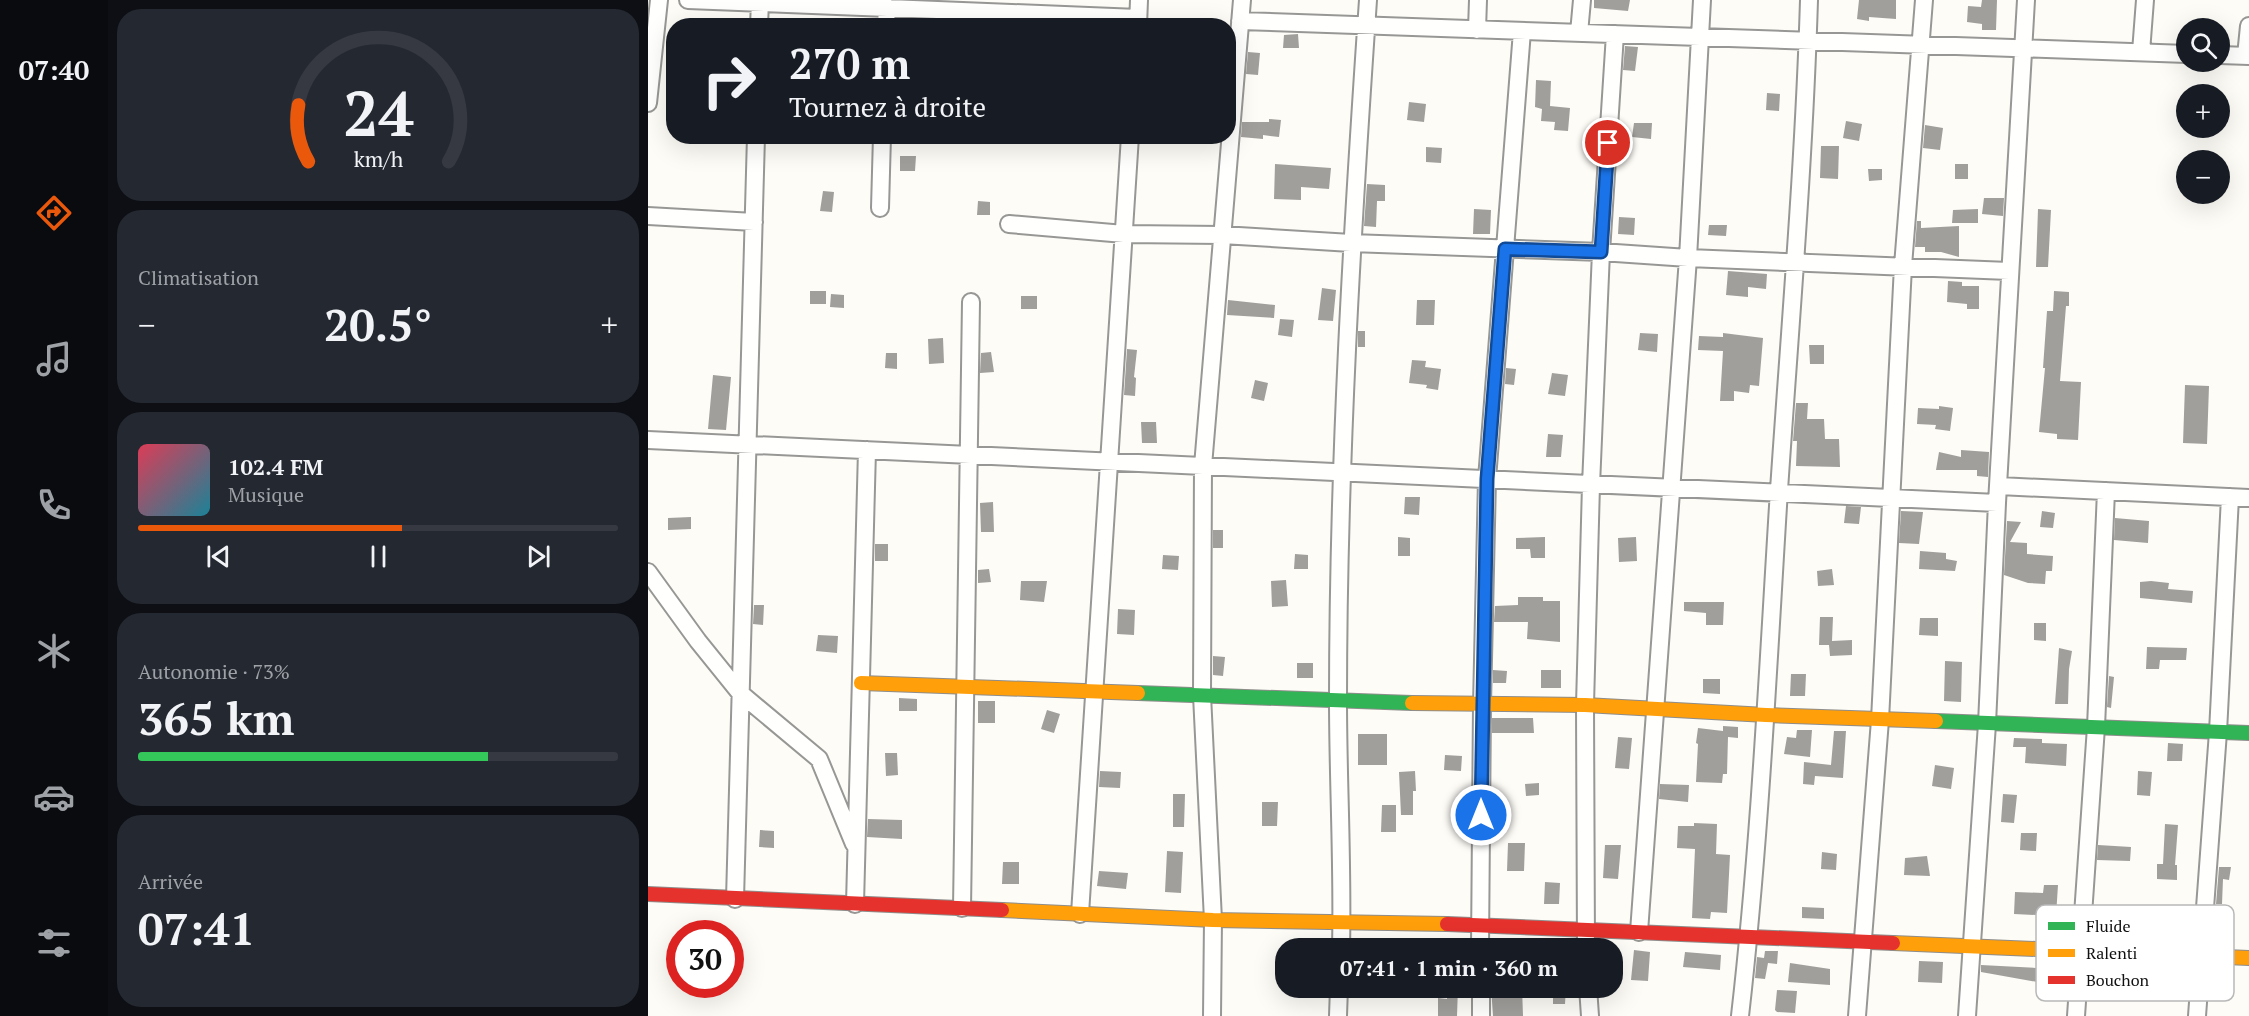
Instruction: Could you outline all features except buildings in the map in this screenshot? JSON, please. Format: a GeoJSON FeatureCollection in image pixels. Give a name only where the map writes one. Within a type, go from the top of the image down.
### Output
{"type":"FeatureCollection","features":[{"type":"Feature","properties":{"kind":"street"},"geometry":{"type":"LineString","coordinates":[[648,103],[659,0]]}},
{"type":"Feature","properties":{"kind":"street"},"geometry":{"type":"LineString","coordinates":[[688,0],[804,2],[887,7],[914,4],[1030,7],[1109,18]]}},
{"type":"Feature","properties":{"kind":"street"},"geometry":{"type":"LineString","coordinates":[[1138,18],[1139,0]]}},
{"type":"Feature","properties":{"kind":"street"},"geometry":{"type":"LineString","coordinates":[[1236,69],[1242,0]]}},
{"type":"Feature","properties":{"kind":"street"},"geometry":{"type":"LineString","coordinates":[[1341,938],[1338,700],[1342,472],[1351,243],[1368,0]]}},
{"type":"Feature","properties":{"kind":"street"},"geometry":{"type":"LineString","coordinates":[[1477,30],[1478,0]]}},
{"type":"Feature","properties":{"kind":"street"},"geometry":{"type":"LineString","coordinates":[[1579,33],[1582,0]]}},
{"type":"Feature","properties":{"kind":"street"},"geometry":{"type":"LineString","coordinates":[[1639,932],[1688,258],[1702,37],[1702,0]]}},
{"type":"Feature","properties":{"kind":"street"},"geometry":{"type":"LineString","coordinates":[[1740,1016],[1749,937],[1766,715],[1809,0]]}},
{"type":"Feature","properties":{"kind":"street"},"geometry":{"type":"LineString","coordinates":[[1857,1016],[1880,720],[1903,266],[1924,0]]}},
{"type":"Feature","properties":{"kind":"street"},"geometry":{"type":"LineString","coordinates":[[1967,1016],[1988,723],[2009,271],[2026,0]]}},
{"type":"Feature","properties":{"kind":"street"},"geometry":{"type":"LineString","coordinates":[[2141,52],[2145,0]]}},
{"type":"Feature","properties":{"kind":"street"},"geometry":{"type":"LineString","coordinates":[[759,18],[760,2]]}},
{"type":"Feature","properties":{"kind":"street"},"geometry":{"type":"LineString","coordinates":[[886,18],[887,7]]}},
{"type":"Feature","properties":{"kind":"street"},"geometry":{"type":"LineString","coordinates":[[1240,21],[2176,54]]}},
{"type":"Feature","properties":{"kind":"street"},"geometry":{"type":"LineString","coordinates":[[2230,55],[2248,56],[2249,26]]}},
{"type":"Feature","properties":{"kind":"street"},"geometry":{"type":"LineString","coordinates":[[1480,938],[1487,479],[1522,31]]}},
{"type":"Feature","properties":{"kind":"street"},"geometry":{"type":"LineString","coordinates":[[1585,938],[1585,705],[1591,485],[1601,252],[1615,34]]}},
{"type":"Feature","properties":{"kind":"street"},"geometry":{"type":"LineString","coordinates":[[735,899],[756,144]]}},
{"type":"Feature","properties":{"kind":"street"},"geometry":{"type":"LineString","coordinates":[[880,208],[882,144]]}},
{"type":"Feature","properties":{"kind":"street"},"geometry":{"type":"LineString","coordinates":[[1080,914],[1130,144]]}},
{"type":"Feature","properties":{"kind":"street"},"geometry":{"type":"LineString","coordinates":[[1212,1016],[1213,920],[1202,696],[1203,466],[1230,144]]}},
{"type":"Feature","properties":{"kind":"street"},"geometry":{"type":"LineString","coordinates":[[648,216],[754,222]]}},
{"type":"Feature","properties":{"kind":"street"},"geometry":{"type":"LineString","coordinates":[[1009,224],[1124,234],[1222,235],[1351,243],[2009,271]]}},
{"type":"Feature","properties":{"kind":"street"},"geometry":{"type":"LineString","coordinates":[[962,908],[971,302]]}},
{"type":"Feature","properties":{"kind":"street"},"geometry":{"type":"LineString","coordinates":[[648,440],[1890,498],[2106,491],[2249,498]]}},
{"type":"Feature","properties":{"kind":"street"},"geometry":{"type":"LineString","coordinates":[[855,904],[867,450]]}},
{"type":"Feature","properties":{"kind":"street"},"geometry":{"type":"LineString","coordinates":[[2083,905],[2096,727],[2106,491]]}},
{"type":"Feature","properties":{"kind":"street"},"geometry":{"type":"LineString","coordinates":[[2205,905],[2218,732],[2230,497]]}},
{"type":"Feature","properties":{"kind":"street"},"geometry":{"type":"LineString","coordinates":[[648,572],[698,641],[740,693],[819,759],[857,851]]}},
{"type":"Feature","properties":{"kind":"street"},"geometry":{"type":"LineString","coordinates":[[861,683],[1482,705],[1585,705],[1880,720],[2249,733]]}},
{"type":"Feature","properties":{"kind":"street"},"geometry":{"type":"LineString","coordinates":[[648,894],[1213,920],[1480,925],[2036,948]]}},
{"type":"Feature","properties":{"kind":"street"},"geometry":{"type":"LineString","coordinates":[[2234,957],[2249,958]]}},
{"type":"Feature","properties":{"kind":"street"},"geometry":{"type":"LineString","coordinates":[[1338,1016],[1339,998]]}},
{"type":"Feature","properties":{"kind":"street"},"geometry":{"type":"LineString","coordinates":[[1481,998],[1481,1016]]}},
{"type":"Feature","properties":{"kind":"street"},"geometry":{"type":"LineString","coordinates":[[1589,998],[1590,1016]]}},
{"type":"Feature","properties":{"kind":"street"},"geometry":{"type":"LineString","coordinates":[[2076,1016],[2077,1001]]}},
{"type":"Feature","properties":{"kind":"street"},"geometry":{"type":"LineString","coordinates":[[2197,1016],[2198,1001]]}},
{"type":"Feature","properties":{"kind":"traffic: fast"},"geometry":{"type":"LineString","coordinates":[[1138,693],[1412,703]]}},
{"type":"Feature","properties":{"kind":"traffic: fast"},"geometry":{"type":"LineString","coordinates":[[1936,721],[2249,733]]}},
{"type":"Feature","properties":{"kind":"traffic: slow"},"geometry":{"type":"LineString","coordinates":[[861,683],[1138,693]]}},
{"type":"Feature","properties":{"kind":"traffic: slow"},"geometry":{"type":"LineString","coordinates":[[1412,703],[1585,705],[1936,721]]}},
{"type":"Feature","properties":{"kind":"traffic: slow"},"geometry":{"type":"LineString","coordinates":[[1002,910],[1213,920],[1447,924]]}},
{"type":"Feature","properties":{"kind":"traffic: slow"},"geometry":{"type":"LineString","coordinates":[[1893,943],[2036,949]]}},
{"type":"Feature","properties":{"kind":"traffic: slow"},"geometry":{"type":"LineString","coordinates":[[2234,957],[2249,958]]}},
{"type":"Feature","properties":{"kind":"traffic: jam"},"geometry":{"type":"LineString","coordinates":[[648,894],[1002,910]]}},
{"type":"Feature","properties":{"kind":"traffic: jam"},"geometry":{"type":"LineString","coordinates":[[1447,924],[1893,943]]}},
{"type":"Feature","properties":{"kind":"route"},"geometry":{"type":"LineString","coordinates":[[1481,815],[1487,479],[1505,249],[1601,252],[1608,143]]}}]}
